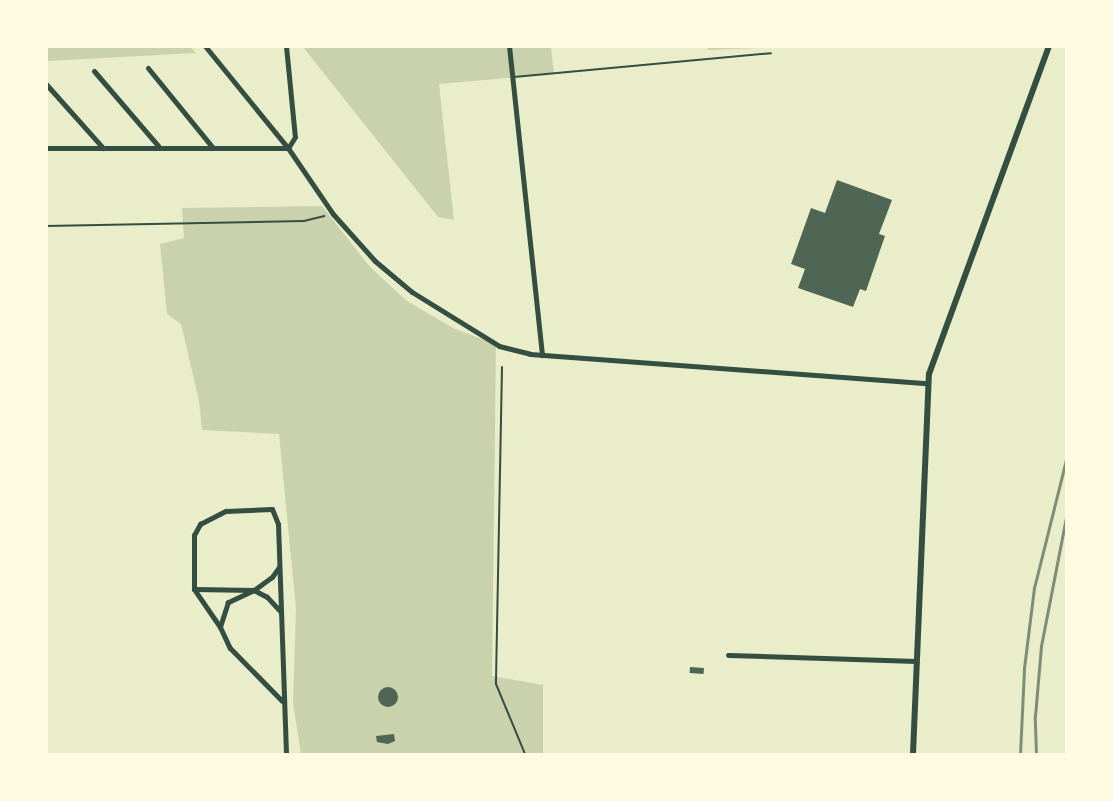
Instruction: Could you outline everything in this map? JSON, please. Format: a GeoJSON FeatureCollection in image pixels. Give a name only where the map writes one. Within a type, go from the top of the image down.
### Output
{"type":"FeatureCollection","features":[{"type":"Feature","properties":{"kind":"street"},"geometry":{"type":"LineString","coordinates":[[205,46],[288,148],[333,214],[375,261],[412,292],[499,346],[542,355],[927,383]]}},
{"type":"Feature","properties":{"kind":"street"},"geometry":{"type":"LineString","coordinates":[[286,46],[295,137],[288,148]]}},
{"type":"Feature","properties":{"kind":"street"},"geometry":{"type":"LineString","coordinates":[[509,46],[542,355]]}},
{"type":"Feature","properties":{"kind":"street"},"geometry":{"type":"LineString","coordinates":[[913,754],[927,383],[949,311],[1049,46]]}},
{"type":"Feature","properties":{"kind":"street"},"geometry":{"type":"LineString","coordinates":[[148,68],[213,148]]}},
{"type":"Feature","properties":{"kind":"street"},"geometry":{"type":"LineString","coordinates":[[94,71],[160,148]]}},
{"type":"Feature","properties":{"kind":"street"},"geometry":{"type":"LineString","coordinates":[[46,84],[103,148]]}},
{"type":"Feature","properties":{"kind":"street"},"geometry":{"type":"LineString","coordinates":[[46,148],[288,148]]}},
{"type":"Feature","properties":{"kind":"street"},"geometry":{"type":"LineString","coordinates":[[282,701],[230,648],[220,627],[194,589],[194,535],[200,524],[226,511],[272,509],[278,524],[282,701],[286,754]]}},
{"type":"Feature","properties":{"kind":"street"},"geometry":{"type":"LineString","coordinates":[[220,627],[228,602],[254,590],[272,577],[279,565]]}},
{"type":"Feature","properties":{"kind":"street"},"geometry":{"type":"LineString","coordinates":[[194,589],[254,590],[267,597],[281,612]]}},
{"type":"Feature","properties":{"kind":"street"},"geometry":{"type":"LineString","coordinates":[[729,655],[916,660]]}},
{"type":"Feature","properties":{"kind":"lane"},"geometry":{"type":"LineString","coordinates":[[511,77],[771,53]]}},
{"type":"Feature","properties":{"kind":"path"},"geometry":{"type":"LineString","coordinates":[[46,226],[304,221],[333,214]]}},
{"type":"Feature","properties":{"kind":"path"},"geometry":{"type":"LineString","coordinates":[[502,367],[496,684],[525,754]]}},
{"type":"Feature","properties":{"kind":"green space"},"geometry":{"type":"Polygon","coordinates":[[[190,46],[196,53],[47,61],[47,47],[190,46]]]}},
{"type":"Feature","properties":{"kind":"green space"},"geometry":{"type":"Polygon","coordinates":[[[707,46],[780,47],[708,50],[707,46]]]}},
{"type":"Feature","properties":{"kind":"green space"},"geometry":{"type":"Polygon","coordinates":[[[303,47],[551,47],[554,74],[439,84],[454,220],[438,217],[303,47]]]}},
{"type":"Feature","properties":{"kind":"green space"},"geometry":{"type":"Polygon","coordinates":[[[322,206],[370,267],[407,301],[455,329],[496,344],[492,676],[543,685],[543,754],[301,754],[293,703],[296,609],[279,434],[202,430],[199,401],[181,324],[167,314],[160,244],[184,238],[182,208],[322,206]]]}},
{"type":"Feature","properties":{"kind":"building"},"geometry":{"type":"Polygon","coordinates":[[[837,180],[892,200],[879,234],[885,236],[866,291],[860,289],[853,307],[798,288],[805,269],[791,264],[811,208],[825,213],[837,180]]]}},
{"type":"Feature","properties":{"kind":"building"},"geometry":{"type":"Polygon","coordinates":[[[690,667],[704,668],[704,674],[690,673],[690,667]]]}},
{"type":"Feature","properties":{"kind":"building"},"geometry":{"type":"Polygon","coordinates":[[[388,687],[395,690],[398,697],[395,704],[388,707],[381,704],[378,697],[381,690],[388,687]]]}},
{"type":"Feature","properties":{"kind":"building"},"geometry":{"type":"Polygon","coordinates":[[[394,734],[395,741],[388,744],[377,742],[376,736],[394,734]]]}},
{"type":"Feature","properties":{"kind":"railway"},"geometry":{"type":"LineString","coordinates":[[1020,754],[1024,668],[1034,588],[1066,460]]}},
{"type":"Feature","properties":{"kind":"railway"},"geometry":{"type":"LineString","coordinates":[[1036,754],[1035,716],[1041,646],[1066,517]]}}]}
